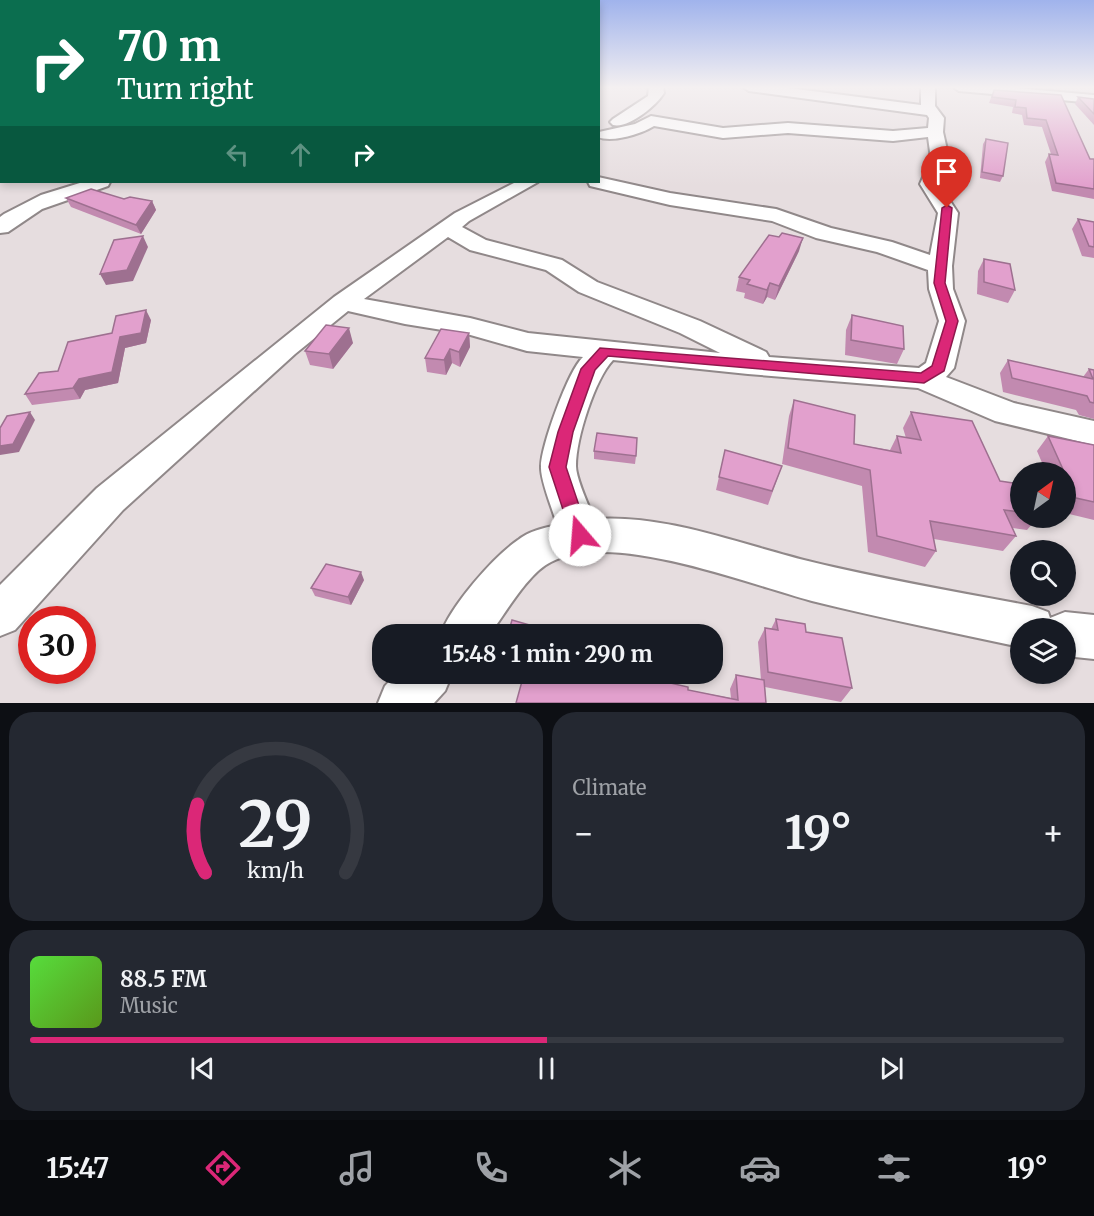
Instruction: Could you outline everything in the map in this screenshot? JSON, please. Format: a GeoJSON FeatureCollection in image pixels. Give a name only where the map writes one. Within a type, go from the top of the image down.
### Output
{"type":"FeatureCollection","features":[{"type":"Feature","properties":{"kind":"street"},"geometry":{"type":"LineString","coordinates":[[602,137],[620,120]]}},
{"type":"Feature","properties":{"kind":"street"},"geometry":{"type":"LineString","coordinates":[[924,378],[939,368],[952,321],[941,289],[940,266],[947,208],[929,184],[940,159],[936,120]]}},
{"type":"Feature","properties":{"kind":"street"},"geometry":{"type":"LineString","coordinates":[[602,137],[639,128],[651,121],[716,132],[788,128],[936,137]]}},
{"type":"Feature","properties":{"kind":"street"},"geometry":{"type":"LineString","coordinates":[[0,227],[26,208],[47,188],[79,188],[97,183]]}},
{"type":"Feature","properties":{"kind":"street"},"geometry":{"type":"LineString","coordinates":[[0,615],[110,499],[178,438],[343,302],[450,226],[527,183]]}},
{"type":"Feature","properties":{"kind":"street"},"geometry":{"type":"LineString","coordinates":[[600,183],[670,199],[776,215],[824,233],[884,247],[940,266]]}},
{"type":"Feature","properties":{"kind":"street"},"geometry":{"type":"LineString","coordinates":[[450,226],[457,235],[478,245],[554,265],[588,287],[690,327],[775,367]]}},
{"type":"Feature","properties":{"kind":"street"},"geometry":{"type":"LineString","coordinates":[[343,302],[470,326],[527,342],[775,367],[924,378],[959,398],[1000,411],[1094,433]]}},
{"type":"Feature","properties":{"kind":"street"},"geometry":{"type":"LineString","coordinates":[[580,535],[558,467],[566,432],[588,369],[605,351]]}},
{"type":"Feature","properties":{"kind":"street"},"geometry":{"type":"LineString","coordinates":[[471,624],[526,558],[539,547],[580,535],[668,543],[810,581],[1010,623]]}},
{"type":"Feature","properties":{"kind":"street"},"geometry":{"type":"LineString","coordinates":[[1076,635],[1094,637]]}},
{"type":"Feature","properties":{"kind":"street"},"geometry":{"type":"LineString","coordinates":[[402,703],[420,684]]}},
{"type":"Feature","properties":{"kind":"building"},"geometry":{"type":"Polygon","coordinates":[[[1044,120],[1072,120],[1090,159],[1094,159],[1094,189],[1056,183],[1049,154],[1058,155],[1044,120]]]}},
{"type":"Feature","properties":{"kind":"building"},"geometry":{"type":"Polygon","coordinates":[[[986,139],[1008,143],[1003,176],[982,172],[986,139]]]}},
{"type":"Feature","properties":{"kind":"building"},"geometry":{"type":"Polygon","coordinates":[[[91,189],[124,199],[130,197],[152,201],[136,225],[66,198],[91,189]]]}},
{"type":"Feature","properties":{"kind":"building"},"geometry":{"type":"Polygon","coordinates":[[[1078,219],[1094,222],[1094,247],[1089,246],[1078,219]]]}},
{"type":"Feature","properties":{"kind":"building"},"geometry":{"type":"Polygon","coordinates":[[[782,233],[803,238],[779,286],[770,283],[767,290],[747,284],[750,280],[739,277],[769,235],[779,237],[782,233]]]}},
{"type":"Feature","properties":{"kind":"building"},"geometry":{"type":"Polygon","coordinates":[[[143,236],[127,270],[100,274],[114,240],[143,236]]]}},
{"type":"Feature","properties":{"kind":"building"},"geometry":{"type":"Polygon","coordinates":[[[984,259],[1010,264],[1015,290],[984,282],[984,259]]]}},
{"type":"Feature","properties":{"kind":"building"},"geometry":{"type":"Polygon","coordinates":[[[146,310],[141,333],[120,337],[112,372],[79,379],[73,388],[25,394],[39,373],[58,371],[68,342],[112,333],[116,316],[146,310]]]}},
{"type":"Feature","properties":{"kind":"building"},"geometry":{"type":"Polygon","coordinates":[[[852,315],[903,326],[904,349],[851,340],[852,315]]]}},
{"type":"Feature","properties":{"kind":"building"},"geometry":{"type":"Polygon","coordinates":[[[326,325],[349,328],[329,354],[305,351],[326,325]]]}},
{"type":"Feature","properties":{"kind":"building"},"geometry":{"type":"Polygon","coordinates":[[[441,329],[469,333],[459,352],[450,349],[444,360],[425,358],[441,329]]]}},
{"type":"Feature","properties":{"kind":"building"},"geometry":{"type":"Polygon","coordinates":[[[1008,360],[1093,379],[1089,369],[1094,370],[1094,403],[1090,402],[1087,396],[1012,378],[1008,360]]]}},
{"type":"Feature","properties":{"kind":"building"},"geometry":{"type":"Polygon","coordinates":[[[794,400],[855,415],[854,444],[901,453],[897,436],[921,440],[911,412],[972,421],[1000,481],[1010,482],[1010,511],[1004,510],[1010,528],[1012,528],[1016,536],[930,521],[936,551],[877,536],[870,470],[788,448],[794,400]]]}},
{"type":"Feature","properties":{"kind":"building"},"geometry":{"type":"Polygon","coordinates":[[[30,412],[13,444],[0,446],[0,428],[7,416],[30,412]]]}},
{"type":"Feature","properties":{"kind":"building"},"geometry":{"type":"Polygon","coordinates":[[[597,433],[637,438],[636,456],[594,451],[597,433]]]}},
{"type":"Feature","properties":{"kind":"building"},"geometry":{"type":"Polygon","coordinates":[[[1048,436],[1094,445],[1094,502],[1076,498],[1076,462],[1060,462],[1048,436]]]}},
{"type":"Feature","properties":{"kind":"building"},"geometry":{"type":"Polygon","coordinates":[[[725,450],[782,466],[772,491],[719,477],[725,450]]]}},
{"type":"Feature","properties":{"kind":"building"},"geometry":{"type":"Polygon","coordinates":[[[326,564],[361,572],[348,597],[311,588],[326,564]]]}},
{"type":"Feature","properties":{"kind":"building"},"geometry":{"type":"Polygon","coordinates":[[[776,619],[805,624],[806,632],[842,638],[852,688],[768,672],[765,628],[778,630],[776,619]]]}},
{"type":"Feature","properties":{"kind":"building"},"geometry":{"type":"Polygon","coordinates":[[[512,620],[526,624],[511,624],[512,620]]]}},
{"type":"Feature","properties":{"kind":"building"},"geometry":{"type":"Polygon","coordinates":[[[736,675],[764,680],[766,703],[516,703],[521,684],[675,684],[688,687],[688,690],[738,700],[736,675]]]}},
{"type":"Feature","properties":{"kind":"route"},"geometry":{"type":"LineString","coordinates":[[580,535],[558,467],[566,432],[588,369],[605,351],[748,365],[924,378],[939,368],[952,321],[946,309],[940,283],[947,208]]}}]}
